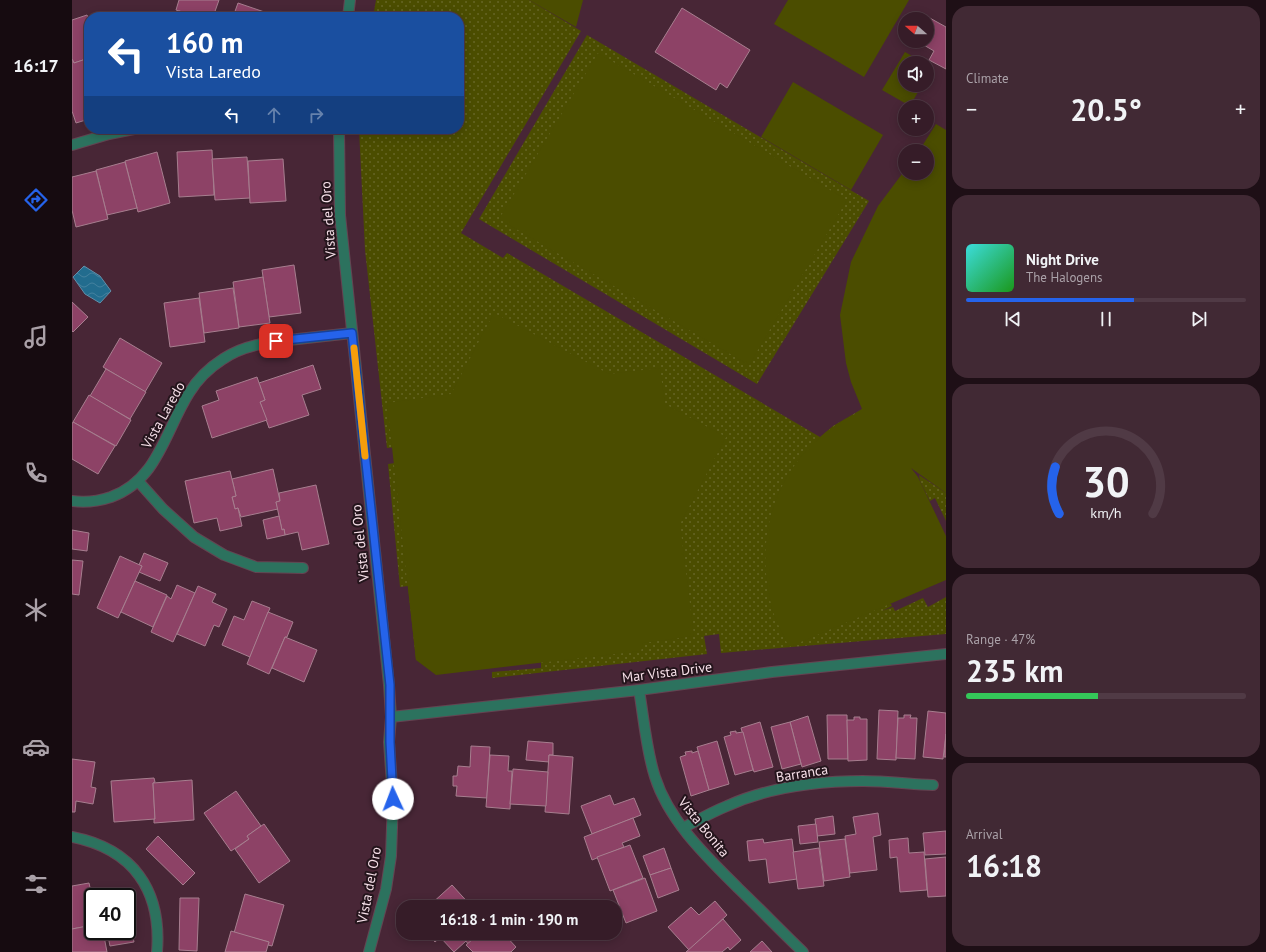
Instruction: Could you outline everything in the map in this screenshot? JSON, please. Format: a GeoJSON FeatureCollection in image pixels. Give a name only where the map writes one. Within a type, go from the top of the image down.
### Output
{"type":"FeatureCollection","features":[{"type":"Feature","properties":{"kind":"street"},"geometry":{"type":"LineString","coordinates":[[349,12],[350,0]]}},
{"type":"Feature","properties":{"kind":"street"},"geometry":{"type":"LineString","coordinates":[[72,145],[109,134]]}},
{"type":"Feature","properties":{"kind":"street","name":"Vista del Oro"},"geometry":{"type":"LineString","coordinates":[[339,134],[340,215],[390,685],[390,742],[393,799],[391,856],[386,889],[369,952]]}},
{"type":"Feature","properties":{"kind":"street","name":"Vista Laredo"},"geometry":{"type":"LineString","coordinates":[[72,501],[78,502],[100,500],[120,493],[138,481],[152,464],[189,393],[204,374],[222,359],[238,350],[261,343],[352,333]]}},
{"type":"Feature","properties":{"kind":"street"},"geometry":{"type":"LineString","coordinates":[[138,481],[163,509],[194,537],[224,555],[256,567],[303,568]]}},
{"type":"Feature","properties":{"kind":"street","name":"Mar Vista Drive"},"geometry":{"type":"LineString","coordinates":[[390,717],[639,690],[772,672],[946,654]]}},
{"type":"Feature","properties":{"kind":"street","name":"Vista Bonita"},"geometry":{"type":"LineString","coordinates":[[639,690],[647,746],[655,777],[662,796],[683,828],[702,851],[803,952]]}},
{"type":"Feature","properties":{"kind":"street","name":"Barranca"},"geometry":{"type":"LineString","coordinates":[[683,828],[726,806],[760,794],[794,786],[829,782],[864,781],[933,785]]}},
{"type":"Feature","properties":{"kind":"street"},"geometry":{"type":"LineString","coordinates":[[72,837],[87,840],[110,850],[126,861],[140,876],[150,893],[156,912],[159,934],[157,952]]}},
{"type":"Feature","properties":{"kind":"shaded area"},"geometry":{"type":"Polygon","coordinates":[[[376,0],[529,0],[581,31],[461,233],[503,258],[507,253],[820,437],[833,426],[862,409],[881,599],[892,606],[882,611],[893,607],[895,611],[923,598],[928,607],[946,597],[946,634],[721,653],[719,634],[704,636],[707,654],[492,678],[492,672],[541,668],[541,662],[432,643],[416,660],[408,586],[400,587],[388,464],[409,461],[407,446],[387,448],[365,250],[359,134],[464,134],[464,12],[374,12],[376,0]]]}},
{"type":"Feature","properties":{"kind":"shaded area"},"geometry":{"type":"Polygon","coordinates":[[[529,0],[583,0],[576,27],[529,0]]]}},
{"type":"Feature","properties":{"kind":"shaded area"},"geometry":{"type":"Polygon","coordinates":[[[788,0],[909,0],[902,12],[898,12],[898,19],[864,77],[774,24],[788,0]]]}},
{"type":"Feature","properties":{"kind":"shaded area"},"geometry":{"type":"Polygon","coordinates":[[[587,35],[869,201],[757,384],[479,219],[587,35]]]}},
{"type":"Feature","properties":{"kind":"shaded area"},"geometry":{"type":"Polygon","coordinates":[[[905,52],[912,56],[903,56],[905,52]]]}},
{"type":"Feature","properties":{"kind":"shaded area"},"geometry":{"type":"Polygon","coordinates":[[[598,53],[847,200],[749,365],[499,219],[598,53]]]}},
{"type":"Feature","properties":{"kind":"shaded area"},"geometry":{"type":"Polygon","coordinates":[[[898,64],[898,92],[918,92],[913,100],[900,100],[882,90],[898,64]]]}},
{"type":"Feature","properties":{"kind":"shaded area"},"geometry":{"type":"Polygon","coordinates":[[[793,82],[883,135],[851,190],[761,137],[793,82]]]}},
{"type":"Feature","properties":{"kind":"shaded area"},"geometry":{"type":"Polygon","coordinates":[[[936,124],[946,130],[946,493],[911,468],[918,477],[946,536],[946,580],[789,647],[772,608],[768,587],[766,544],[769,524],[775,503],[783,484],[794,466],[820,437],[840,422],[862,409],[851,382],[846,363],[840,315],[851,262],[878,206],[898,179],[934,180],[934,144],[923,144],[928,136],[934,136],[934,127],[936,124]]]}},
{"type":"Feature","properties":{"kind":"shaded area"},"geometry":{"type":"Polygon","coordinates":[[[494,313],[609,374],[660,368],[665,404],[726,437],[680,524],[694,636],[643,643],[641,651],[436,675],[416,660],[387,403],[451,394],[494,313]]]}},
{"type":"Feature","properties":{"kind":"shaded area"},"geometry":{"type":"Polygon","coordinates":[[[919,475],[946,493],[946,521],[935,498],[930,501],[920,481],[919,475]]]}},
{"type":"Feature","properties":{"kind":"water"},"geometry":{"type":"Polygon","coordinates":[[[84,266],[100,276],[111,291],[100,303],[85,294],[73,277],[84,266]]]}},
{"type":"Feature","properties":{"kind":"building"},"geometry":{"type":"Polygon","coordinates":[[[179,0],[219,0],[215,12],[183,12],[176,10],[179,0]]]}},
{"type":"Feature","properties":{"kind":"building"},"geometry":{"type":"Polygon","coordinates":[[[238,3],[264,12],[235,12],[238,3]]]}},
{"type":"Feature","properties":{"kind":"building"},"geometry":{"type":"Polygon","coordinates":[[[682,8],[750,50],[727,88],[720,83],[716,90],[655,52],[682,8]]]}},
{"type":"Feature","properties":{"kind":"building"},"geometry":{"type":"Polygon","coordinates":[[[84,16],[84,60],[74,63],[72,59],[72,20],[84,16]]]}},
{"type":"Feature","properties":{"kind":"building"},"geometry":{"type":"Polygon","coordinates":[[[934,20],[946,27],[946,69],[934,63],[934,56],[931,56],[934,51],[929,48],[934,48],[934,20]]]}},
{"type":"Feature","properties":{"kind":"building"},"geometry":{"type":"Polygon","coordinates":[[[72,59],[74,63],[84,60],[84,121],[76,123],[72,111],[72,59]]]}},
{"type":"Feature","properties":{"kind":"building"},"geometry":{"type":"Polygon","coordinates":[[[212,150],[214,195],[179,197],[177,152],[212,150]]]}},
{"type":"Feature","properties":{"kind":"building"},"geometry":{"type":"Polygon","coordinates":[[[157,152],[170,203],[138,212],[125,161],[157,152]]]}},
{"type":"Feature","properties":{"kind":"building"},"geometry":{"type":"Polygon","coordinates":[[[247,157],[250,198],[215,200],[212,159],[247,157]]]}},
{"type":"Feature","properties":{"kind":"building"},"geometry":{"type":"Polygon","coordinates":[[[283,159],[286,201],[250,203],[248,161],[283,159]]]}},
{"type":"Feature","properties":{"kind":"building"},"geometry":{"type":"Polygon","coordinates":[[[125,162],[137,208],[107,215],[96,170],[125,162]]]}},
{"type":"Feature","properties":{"kind":"building"},"geometry":{"type":"Polygon","coordinates":[[[96,171],[108,219],[76,227],[72,210],[72,177],[96,171]]]}},
{"type":"Feature","properties":{"kind":"building"},"geometry":{"type":"Polygon","coordinates":[[[294,265],[301,313],[269,317],[262,270],[294,265]]]}},
{"type":"Feature","properties":{"kind":"building"},"geometry":{"type":"Polygon","coordinates":[[[263,277],[270,323],[239,327],[233,282],[263,277]]]}},
{"type":"Feature","properties":{"kind":"building"},"geometry":{"type":"Polygon","coordinates":[[[233,288],[239,328],[204,333],[199,293],[233,288]]]}},
{"type":"Feature","properties":{"kind":"building"},"geometry":{"type":"Polygon","coordinates":[[[199,298],[205,342],[170,347],[164,303],[199,298]]]}},
{"type":"Feature","properties":{"kind":"building"},"geometry":{"type":"Polygon","coordinates":[[[72,302],[88,317],[73,332],[72,331],[72,302]]]}},
{"type":"Feature","properties":{"kind":"building"},"geometry":{"type":"Polygon","coordinates":[[[120,338],[162,363],[145,392],[103,367],[120,338]]]}},
{"type":"Feature","properties":{"kind":"building"},"geometry":{"type":"Polygon","coordinates":[[[313,365],[321,389],[302,395],[309,415],[269,428],[260,402],[265,400],[259,383],[313,365]]]}},
{"type":"Feature","properties":{"kind":"building"},"geometry":{"type":"Polygon","coordinates":[[[106,369],[146,392],[130,419],[90,396],[106,369]]]}},
{"type":"Feature","properties":{"kind":"building"},"geometry":{"type":"Polygon","coordinates":[[[257,377],[265,400],[260,402],[267,420],[212,438],[202,406],[219,400],[216,391],[257,377]]]}},
{"type":"Feature","properties":{"kind":"building"},"geometry":{"type":"Polygon","coordinates":[[[89,395],[131,420],[116,446],[73,422],[89,395]]]}},
{"type":"Feature","properties":{"kind":"building"},"geometry":{"type":"Polygon","coordinates":[[[73,422],[115,446],[98,474],[72,459],[73,422]]]}},
{"type":"Feature","properties":{"kind":"building"},"geometry":{"type":"Polygon","coordinates":[[[273,469],[280,501],[276,502],[278,509],[241,517],[238,508],[235,509],[232,497],[236,496],[232,479],[273,469]]]}},
{"type":"Feature","properties":{"kind":"building"},"geometry":{"type":"Polygon","coordinates":[[[230,471],[236,496],[232,497],[235,509],[238,508],[242,526],[220,531],[217,518],[194,523],[185,481],[230,471]]]}},
{"type":"Feature","properties":{"kind":"building"},"geometry":{"type":"Polygon","coordinates":[[[316,485],[329,544],[302,550],[298,532],[285,535],[284,529],[282,530],[276,502],[280,501],[279,493],[316,485]]]}},
{"type":"Feature","properties":{"kind":"building"},"geometry":{"type":"Polygon","coordinates":[[[279,516],[282,530],[284,529],[285,535],[267,539],[263,520],[279,516]]]}},
{"type":"Feature","properties":{"kind":"building"},"geometry":{"type":"Polygon","coordinates":[[[72,530],[89,533],[87,551],[72,549],[72,530]]]}},
{"type":"Feature","properties":{"kind":"building"},"geometry":{"type":"Polygon","coordinates":[[[144,553],[168,563],[160,581],[139,572],[142,566],[139,565],[144,553]]]}},
{"type":"Feature","properties":{"kind":"building"},"geometry":{"type":"Polygon","coordinates":[[[120,556],[142,566],[118,618],[97,608],[120,556]]]}},
{"type":"Feature","properties":{"kind":"building"},"geometry":{"type":"Polygon","coordinates":[[[72,560],[83,561],[79,595],[72,594],[72,560]]]}},
{"type":"Feature","properties":{"kind":"building"},"geometry":{"type":"Polygon","coordinates":[[[135,581],[167,595],[153,627],[121,612],[135,581]]]}},
{"type":"Feature","properties":{"kind":"building"},"geometry":{"type":"Polygon","coordinates":[[[177,585],[195,593],[173,642],[151,632],[167,596],[171,599],[177,585]]]}},
{"type":"Feature","properties":{"kind":"building"},"geometry":{"type":"Polygon","coordinates":[[[198,586],[216,594],[212,602],[227,609],[219,627],[214,625],[205,646],[177,634],[198,586]]]}},
{"type":"Feature","properties":{"kind":"building"},"geometry":{"type":"Polygon","coordinates":[[[252,601],[270,608],[250,657],[222,645],[234,616],[244,620],[252,601]]]}},
{"type":"Feature","properties":{"kind":"building"},"geometry":{"type":"Polygon","coordinates":[[[268,612],[293,622],[269,674],[247,664],[268,612]]]}},
{"type":"Feature","properties":{"kind":"building"},"geometry":{"type":"Polygon","coordinates":[[[285,637],[317,650],[304,682],[272,668],[285,637]]]}},
{"type":"Feature","properties":{"kind":"building"},"geometry":{"type":"Polygon","coordinates":[[[879,710],[898,711],[896,760],[877,759],[879,710]]]}},
{"type":"Feature","properties":{"kind":"building"},"geometry":{"type":"Polygon","coordinates":[[[928,711],[946,713],[946,734],[943,759],[923,757],[928,711]]]}},
{"type":"Feature","properties":{"kind":"building"},"geometry":{"type":"Polygon","coordinates":[[[827,715],[847,715],[848,759],[828,759],[827,715]]]}},
{"type":"Feature","properties":{"kind":"building"},"geometry":{"type":"Polygon","coordinates":[[[904,715],[911,715],[910,718],[917,718],[915,759],[896,758],[898,718],[904,718],[904,715]]]}},
{"type":"Feature","properties":{"kind":"building"},"geometry":{"type":"Polygon","coordinates":[[[808,716],[821,761],[802,767],[790,722],[808,716]]]}},
{"type":"Feature","properties":{"kind":"building"},"geometry":{"type":"Polygon","coordinates":[[[854,717],[867,719],[867,760],[848,761],[847,720],[854,720],[854,717]]]}},
{"type":"Feature","properties":{"kind":"building"},"geometry":{"type":"Polygon","coordinates":[[[760,722],[773,767],[754,772],[741,728],[760,722]]]}},
{"type":"Feature","properties":{"kind":"building"},"geometry":{"type":"Polygon","coordinates":[[[790,722],[801,764],[782,769],[771,727],[790,722]]]}},
{"type":"Feature","properties":{"kind":"building"},"geometry":{"type":"Polygon","coordinates":[[[736,731],[736,733],[743,732],[753,770],[735,775],[724,737],[731,735],[730,732],[736,731]]]}},
{"type":"Feature","properties":{"kind":"building"},"geometry":{"type":"Polygon","coordinates":[[[946,734],[946,757],[944,757],[946,734]]]}},
{"type":"Feature","properties":{"kind":"building"},"geometry":{"type":"Polygon","coordinates":[[[528,741],[553,743],[553,755],[549,755],[549,762],[526,760],[528,741]]]}},
{"type":"Feature","properties":{"kind":"building"},"geometry":{"type":"Polygon","coordinates":[[[717,741],[729,784],[709,790],[697,747],[717,741]]]}},
{"type":"Feature","properties":{"kind":"building"},"geometry":{"type":"Polygon","coordinates":[[[471,746],[490,747],[487,798],[456,796],[457,786],[453,786],[453,776],[457,776],[458,766],[470,767],[471,746]]]}},
{"type":"Feature","properties":{"kind":"building"},"geometry":{"type":"Polygon","coordinates":[[[692,751],[692,753],[698,751],[709,790],[691,796],[680,757],[686,755],[685,752],[692,751]]]}},
{"type":"Feature","properties":{"kind":"building"},"geometry":{"type":"Polygon","coordinates":[[[490,755],[509,756],[508,771],[512,771],[510,809],[486,807],[490,755]]]}},
{"type":"Feature","properties":{"kind":"building"},"geometry":{"type":"Polygon","coordinates":[[[549,755],[573,757],[569,814],[545,812],[549,755]]]}},
{"type":"Feature","properties":{"kind":"building"},"geometry":{"type":"Polygon","coordinates":[[[72,759],[95,762],[91,787],[96,788],[93,804],[76,801],[75,812],[72,812],[72,759]]]}},
{"type":"Feature","properties":{"kind":"building"},"geometry":{"type":"Polygon","coordinates":[[[513,769],[548,772],[546,806],[510,804],[513,769]]]}},
{"type":"Feature","properties":{"kind":"building"},"geometry":{"type":"Polygon","coordinates":[[[154,778],[155,819],[114,822],[111,781],[154,778]]]}},
{"type":"Feature","properties":{"kind":"building"},"geometry":{"type":"Polygon","coordinates":[[[192,780],[194,820],[154,823],[153,783],[192,780]]]}},
{"type":"Feature","properties":{"kind":"building"},"geometry":{"type":"Polygon","coordinates":[[[236,791],[261,826],[247,836],[249,839],[231,851],[204,813],[236,791]]]}},
{"type":"Feature","properties":{"kind":"building"},"geometry":{"type":"Polygon","coordinates":[[[610,795],[614,805],[634,798],[641,815],[592,834],[581,806],[610,795]]]}},
{"type":"Feature","properties":{"kind":"building"},"geometry":{"type":"Polygon","coordinates":[[[878,813],[881,835],[873,837],[877,870],[850,873],[845,836],[856,834],[853,817],[878,813]]]}},
{"type":"Feature","properties":{"kind":"building"},"geometry":{"type":"Polygon","coordinates":[[[833,816],[835,834],[817,836],[815,819],[833,816]]]}},
{"type":"Feature","properties":{"kind":"building"},"geometry":{"type":"Polygon","coordinates":[[[633,818],[640,836],[622,843],[624,847],[592,860],[584,837],[633,818]]]}},
{"type":"Feature","properties":{"kind":"building"},"geometry":{"type":"Polygon","coordinates":[[[264,824],[290,861],[259,883],[235,849],[249,839],[247,836],[264,824]]]}},
{"type":"Feature","properties":{"kind":"building"},"geometry":{"type":"Polygon","coordinates":[[[816,824],[818,842],[800,844],[798,826],[816,824]]]}},
{"type":"Feature","properties":{"kind":"building"},"geometry":{"type":"Polygon","coordinates":[[[946,831],[946,854],[925,855],[923,833],[946,831]]]}},
{"type":"Feature","properties":{"kind":"building"},"geometry":{"type":"Polygon","coordinates":[[[158,836],[195,873],[183,885],[146,849],[158,836]]]}},
{"type":"Feature","properties":{"kind":"building"},"geometry":{"type":"Polygon","coordinates":[[[908,838],[909,853],[924,852],[927,890],[900,892],[897,857],[890,858],[889,840],[908,838]]]}},
{"type":"Feature","properties":{"kind":"building"},"geometry":{"type":"Polygon","coordinates":[[[763,839],[764,843],[792,839],[797,879],[769,883],[766,859],[749,861],[747,841],[763,839]]]}},
{"type":"Feature","properties":{"kind":"building"},"geometry":{"type":"Polygon","coordinates":[[[845,839],[850,877],[824,881],[819,842],[845,839]]]}},
{"type":"Feature","properties":{"kind":"building"},"geometry":{"type":"Polygon","coordinates":[[[630,845],[643,878],[610,891],[597,857],[630,845]]]}},
{"type":"Feature","properties":{"kind":"building"},"geometry":{"type":"Polygon","coordinates":[[[664,848],[671,868],[650,875],[643,856],[664,848]]]}},
{"type":"Feature","properties":{"kind":"building"},"geometry":{"type":"Polygon","coordinates":[[[819,848],[824,886],[798,889],[793,852],[819,848]]]}},
{"type":"Feature","properties":{"kind":"building"},"geometry":{"type":"Polygon","coordinates":[[[946,857],[946,896],[928,897],[925,859],[946,857]]]}},
{"type":"Feature","properties":{"kind":"building"},"geometry":{"type":"Polygon","coordinates":[[[671,868],[679,890],[658,898],[650,875],[671,868]]]}},
{"type":"Feature","properties":{"kind":"building"},"geometry":{"type":"Polygon","coordinates":[[[645,878],[657,911],[626,923],[622,913],[622,900],[617,900],[613,890],[645,878]]]}},
{"type":"Feature","properties":{"kind":"building"},"geometry":{"type":"Polygon","coordinates":[[[89,883],[90,888],[84,888],[84,927],[72,929],[72,886],[89,883]]]}},
{"type":"Feature","properties":{"kind":"building"},"geometry":{"type":"Polygon","coordinates":[[[452,885],[466,900],[436,900],[452,885]]]}},
{"type":"Feature","properties":{"kind":"building"},"geometry":{"type":"Polygon","coordinates":[[[245,894],[284,905],[272,946],[268,945],[269,942],[234,933],[245,894]]]}},
{"type":"Feature","properties":{"kind":"building"},"geometry":{"type":"Polygon","coordinates":[[[180,898],[199,898],[197,951],[179,950],[180,898]]]}},
{"type":"Feature","properties":{"kind":"building"},"geometry":{"type":"Polygon","coordinates":[[[715,901],[727,915],[689,950],[668,927],[691,907],[699,915],[715,901]]]}},
{"type":"Feature","properties":{"kind":"building"},"geometry":{"type":"Polygon","coordinates":[[[723,919],[741,940],[730,950],[728,947],[722,952],[686,952],[723,919]]]}},
{"type":"Feature","properties":{"kind":"building"},"geometry":{"type":"Polygon","coordinates":[[[84,927],[84,940],[105,940],[107,952],[72,952],[72,929],[84,927]]]}},
{"type":"Feature","properties":{"kind":"building"},"geometry":{"type":"Polygon","coordinates":[[[231,931],[269,942],[266,952],[225,952],[231,931]]]}},
{"type":"Feature","properties":{"kind":"building"},"geometry":{"type":"Polygon","coordinates":[[[109,940],[134,940],[134,942],[110,946],[109,940]]]}},
{"type":"Feature","properties":{"kind":"building"},"geometry":{"type":"Polygon","coordinates":[[[443,940],[472,940],[468,944],[466,941],[454,952],[443,940]]]}},
{"type":"Feature","properties":{"kind":"building"},"geometry":{"type":"Polygon","coordinates":[[[472,940],[510,940],[516,947],[511,952],[473,952],[466,945],[472,940]]]}},
{"type":"Feature","properties":{"kind":"building"},"geometry":{"type":"Polygon","coordinates":[[[762,941],[772,952],[750,952],[762,941]]]}},
{"type":"Feature","properties":{"kind":"slow traffic"},"geometry":{"type":"LineString","coordinates":[[354,348],[365,456]]}},
{"type":"Feature","properties":{"kind":"route"},"geometry":{"type":"LineString","coordinates":[[276,341],[352,333],[390,685],[390,742],[393,799]]}}]}
